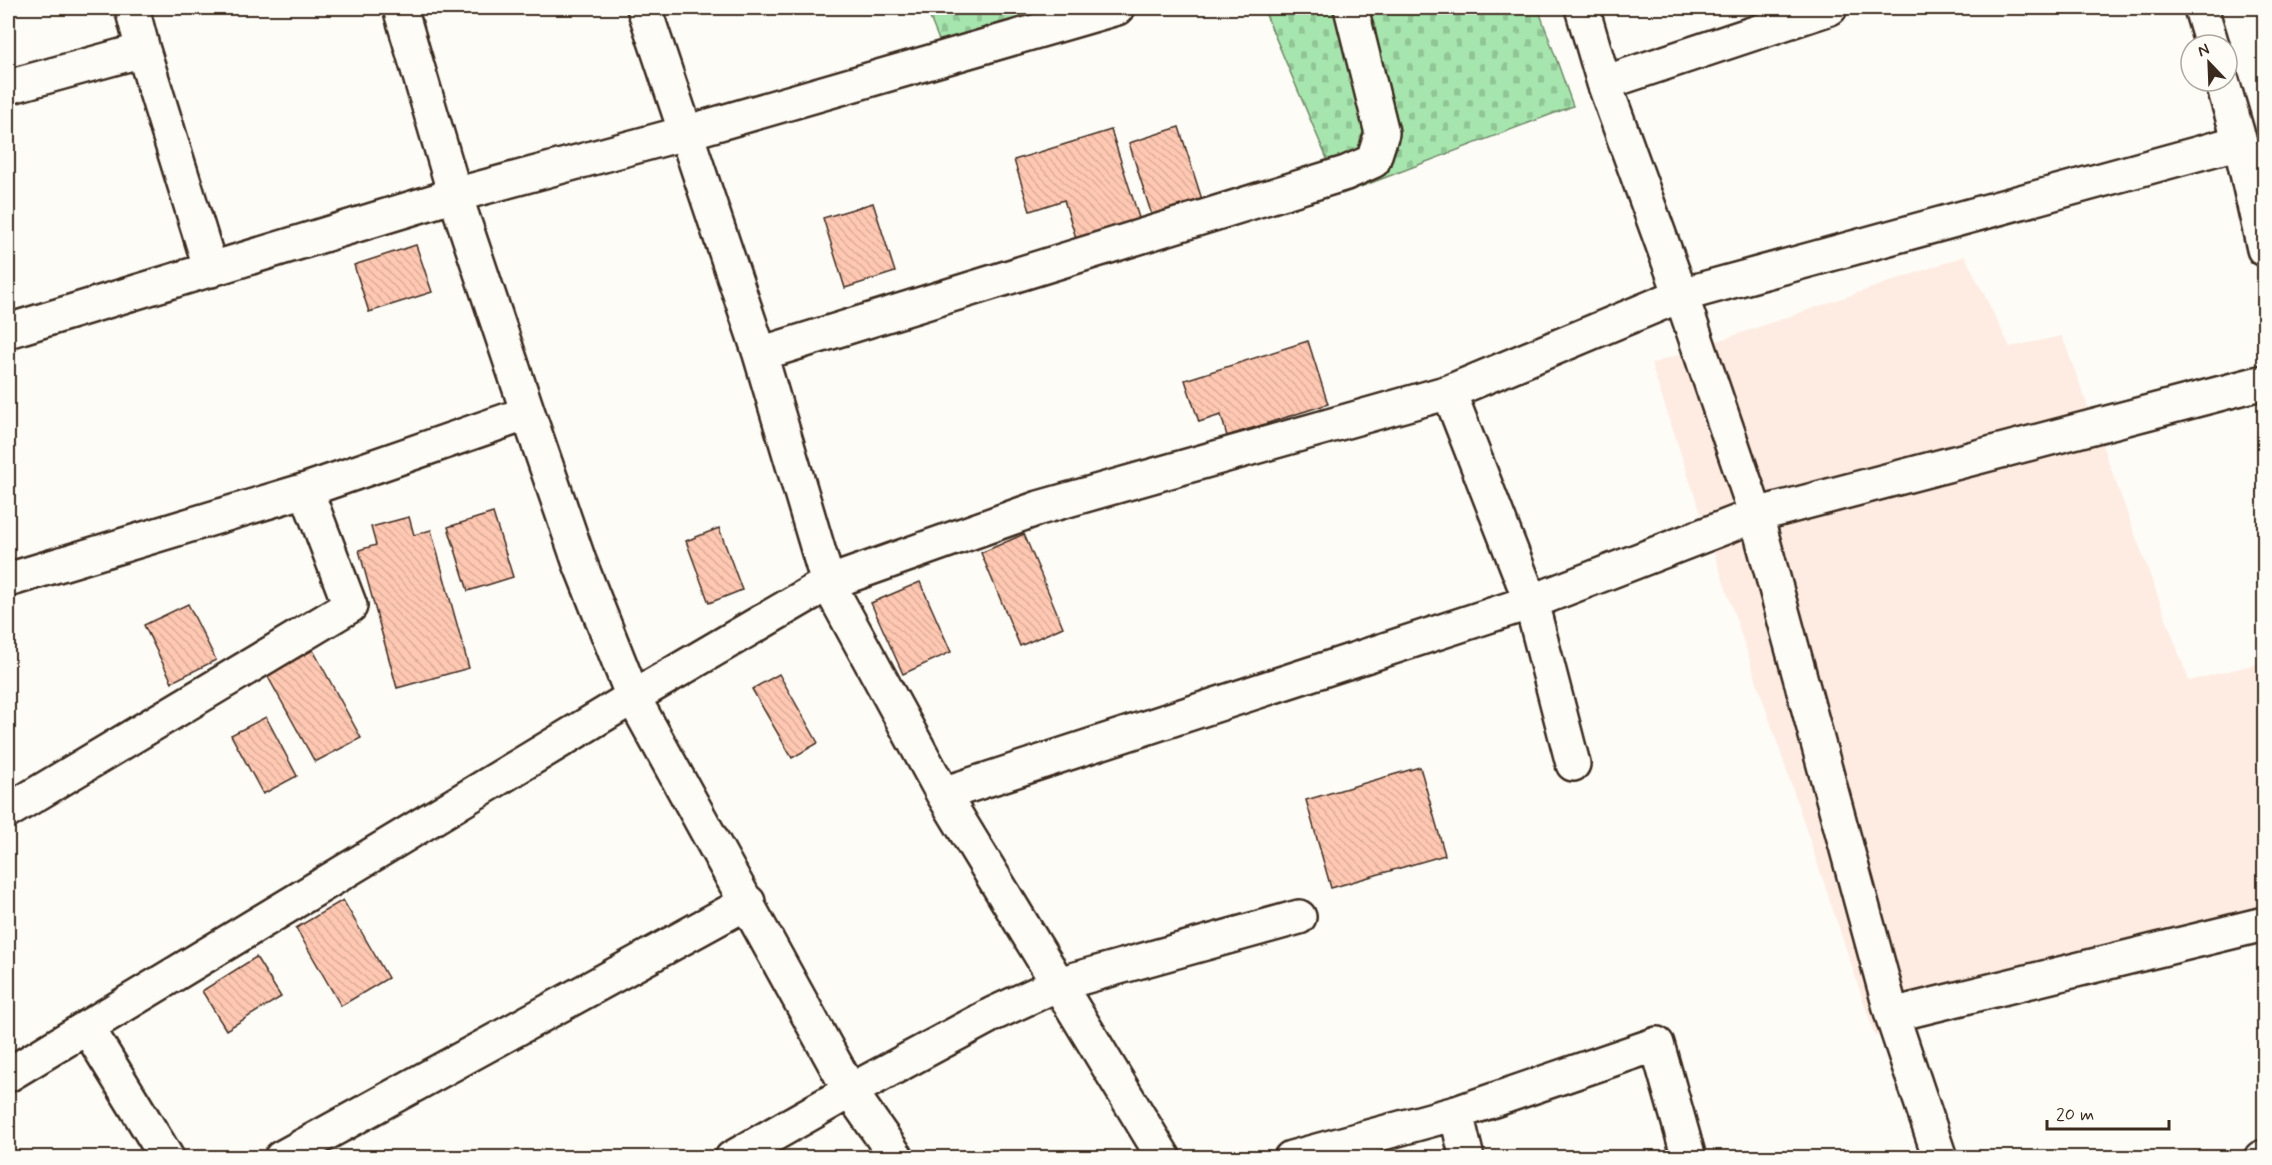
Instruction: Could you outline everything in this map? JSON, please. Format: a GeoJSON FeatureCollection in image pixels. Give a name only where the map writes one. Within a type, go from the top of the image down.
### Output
{"type":"FeatureCollection","features":[{"type":"Feature","properties":{"kind":"street"},"geometry":{"type":"LineString","coordinates":[[132,8],[211,270]]}},
{"type":"Feature","properties":{"kind":"street"},"geometry":{"type":"LineString","coordinates":[[400,8],[455,195],[528,413],[579,561],[633,697],[748,902],[850,1091],[897,1158]]}},
{"type":"Feature","properties":{"kind":"street"},"geometry":{"type":"LineString","coordinates":[[644,8],[760,354],[828,583],[943,794],[1164,1158]]}},
{"type":"Feature","properties":{"kind":"street"},"geometry":{"type":"LineString","coordinates":[[8,331],[455,195],[685,134],[1117,8]]}},
{"type":"Feature","properties":{"kind":"street"},"geometry":{"type":"LineString","coordinates":[[760,354],[1334,176],[1373,161],[1382,133],[1351,8]]}},
{"type":"Feature","properties":{"kind":"street"},"geometry":{"type":"LineString","coordinates":[[1582,8],[1604,83],[1681,295],[1756,515],[1892,1015],[1940,1158]]}},
{"type":"Feature","properties":{"kind":"street"},"geometry":{"type":"LineString","coordinates":[[1604,83],[1830,8]]}},
{"type":"Feature","properties":{"kind":"street"},"geometry":{"type":"LineString","coordinates":[[2201,8],[2208,33]]}},
{"type":"Feature","properties":{"kind":"street"},"geometry":{"type":"LineString","coordinates":[[8,87],[143,50]]}},
{"type":"Feature","properties":{"kind":"street"},"geometry":{"type":"LineString","coordinates":[[2226,93],[2240,142],[2265,249]]}},
{"type":"Feature","properties":{"kind":"street"},"geometry":{"type":"LineString","coordinates":[[8,1075],[633,697],[828,583],[1039,508],[1449,392],[1681,295],[2240,142]]}},
{"type":"Feature","properties":{"kind":"street"},"geometry":{"type":"LineString","coordinates":[[943,794],[1531,602],[1756,515],[2265,382]]}},
{"type":"Feature","properties":{"kind":"street"},"geometry":{"type":"LineString","coordinates":[[1449,392],[1531,602],[1573,764]]}},
{"type":"Feature","properties":{"kind":"street"},"geometry":{"type":"LineString","coordinates":[[8,580],[306,490],[528,413]]}},
{"type":"Feature","properties":{"kind":"street"},"geometry":{"type":"LineString","coordinates":[[8,811],[350,606],[306,490]]}},
{"type":"Feature","properties":{"kind":"street"},"geometry":{"type":"LineString","coordinates":[[281,1158],[748,902]]}},
{"type":"Feature","properties":{"kind":"street"},"geometry":{"type":"LineString","coordinates":[[732,1158],[993,1014],[1058,984],[1299,917]]}},
{"type":"Feature","properties":{"kind":"street"},"geometry":{"type":"LineString","coordinates":[[1892,1015],[2265,924]]}},
{"type":"Feature","properties":{"kind":"street"},"geometry":{"type":"LineString","coordinates":[[87,1027],[167,1158]]}},
{"type":"Feature","properties":{"kind":"street"},"geometry":{"type":"LineString","coordinates":[[1291,1158],[1456,1113],[1658,1044],[1689,1158]]}},
{"type":"Feature","properties":{"kind":"street"},"geometry":{"type":"LineString","coordinates":[[1456,1113],[1467,1158]]}},
{"type":"Feature","properties":{"kind":"shaded area"},"geometry":{"type":"Polygon","coordinates":[[[1965,256],[2010,347],[2062,336],[2189,681],[2264,662],[2264,935],[1875,1036],[1651,364],[1965,256]]]}},
{"type":"Feature","properties":{"kind":"green space"},"geometry":{"type":"Polygon","coordinates":[[[926,8],[1132,8],[943,50],[926,8]]]}},
{"type":"Feature","properties":{"kind":"green space"},"geometry":{"type":"Polygon","coordinates":[[[1263,8],[1538,8],[1573,106],[1342,194],[1263,8]]]}},
{"type":"Feature","properties":{"kind":"building"},"geometry":{"type":"Polygon","coordinates":[[[1179,127],[1204,206],[1154,222],[1129,143],[1179,127]]]}},
{"type":"Feature","properties":{"kind":"building"},"geometry":{"type":"Polygon","coordinates":[[[1111,130],[1140,221],[1077,241],[1064,200],[1030,211],[1014,160],[1111,130]]]}},
{"type":"Feature","properties":{"kind":"building"},"geometry":{"type":"Polygon","coordinates":[[[873,203],[895,272],[845,288],[823,218],[873,203]]]}},
{"type":"Feature","properties":{"kind":"building"},"geometry":{"type":"Polygon","coordinates":[[[416,245],[432,292],[369,312],[354,265],[416,245]]]}},
{"type":"Feature","properties":{"kind":"building"},"geometry":{"type":"Polygon","coordinates":[[[1308,341],[1328,404],[1227,436],[1221,415],[1199,422],[1185,380],[1308,341]]]}},
{"type":"Feature","properties":{"kind":"building"},"geometry":{"type":"Polygon","coordinates":[[[493,513],[513,577],[468,591],[448,527],[493,513]]]}},
{"type":"Feature","properties":{"kind":"building"},"geometry":{"type":"Polygon","coordinates":[[[409,517],[414,535],[431,530],[469,668],[397,688],[359,550],[376,545],[371,527],[409,517]]]}},
{"type":"Feature","properties":{"kind":"building"},"geometry":{"type":"Polygon","coordinates":[[[719,528],[742,590],[709,603],[686,541],[719,528]]]}},
{"type":"Feature","properties":{"kind":"building"},"geometry":{"type":"Polygon","coordinates":[[[1024,534],[1063,627],[1020,646],[981,553],[1024,534]]]}},
{"type":"Feature","properties":{"kind":"building"},"geometry":{"type":"Polygon","coordinates":[[[920,582],[951,652],[903,674],[871,603],[920,582]]]}},
{"type":"Feature","properties":{"kind":"building"},"geometry":{"type":"Polygon","coordinates":[[[188,604],[216,660],[172,682],[144,625],[188,604]]]}},
{"type":"Feature","properties":{"kind":"building"},"geometry":{"type":"Polygon","coordinates":[[[313,650],[361,738],[315,762],[267,675],[313,650]]]}},
{"type":"Feature","properties":{"kind":"building"},"geometry":{"type":"Polygon","coordinates":[[[779,674],[818,743],[792,758],[752,689],[779,674]]]}},
{"type":"Feature","properties":{"kind":"building"},"geometry":{"type":"Polygon","coordinates":[[[266,717],[297,776],[263,794],[231,735],[266,717]]]}},
{"type":"Feature","properties":{"kind":"building"},"geometry":{"type":"Polygon","coordinates":[[[1420,767],[1445,855],[1331,888],[1306,800],[1420,767]]]}},
{"type":"Feature","properties":{"kind":"building"},"geometry":{"type":"Polygon","coordinates":[[[343,900],[388,978],[341,1006],[296,928],[343,900]]]}},
{"type":"Feature","properties":{"kind":"building"},"geometry":{"type":"Polygon","coordinates":[[[256,957],[281,997],[226,1030],[202,991],[256,957]]]}}]}
